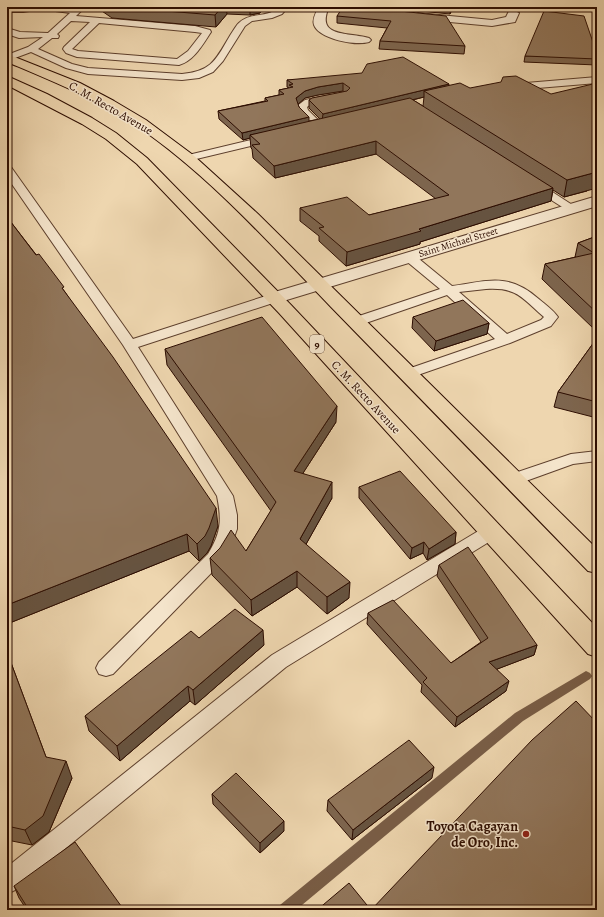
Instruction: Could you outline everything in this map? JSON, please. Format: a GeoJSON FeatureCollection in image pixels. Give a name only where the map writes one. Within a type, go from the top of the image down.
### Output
{"type":"FeatureCollection","features":[{"type":"Feature","properties":{"kind":"highway","name":"C. M. Recto Avenue"},"geometry":{"type":"LineString","coordinates":[[7,58],[75,86],[109,104],[141,123],[188,158],[252,217],[597,564]]}},
{"type":"Feature","properties":{"kind":"highway","name":"C. M. Recto Avenue"},"geometry":{"type":"LineString","coordinates":[[7,80],[42,96],[87,121],[111,136],[142,161],[274,298],[597,646]]}},
{"type":"Feature","properties":{"kind":"street"},"geometry":{"type":"LineString","coordinates":[[324,7],[320,13],[318,26],[333,34],[365,40]]}},
{"type":"Feature","properties":{"kind":"street"},"geometry":{"type":"LineString","coordinates":[[336,7],[386,13]]}},
{"type":"Feature","properties":{"kind":"street"},"geometry":{"type":"LineString","coordinates":[[408,15],[492,23],[511,20],[513,13]]}},
{"type":"Feature","properties":{"kind":"street","name":"Saint Michael Street"},"geometry":{"type":"LineString","coordinates":[[274,298],[597,201]]}},
{"type":"Feature","properties":{"kind":"lane"},"geometry":{"type":"LineString","coordinates":[[7,10],[23,10],[41,7],[79,9]]}},
{"type":"Feature","properties":{"kind":"lane"},"geometry":{"type":"LineString","coordinates":[[31,49],[68,66],[88,71],[182,77],[199,75],[210,70],[220,59],[242,24],[250,19],[269,16],[279,12],[284,7]]}},
{"type":"Feature","properties":{"kind":"lane"},"geometry":{"type":"LineString","coordinates":[[7,58],[31,49],[52,35],[79,9]]}},
{"type":"Feature","properties":{"kind":"lane"},"geometry":{"type":"LineString","coordinates":[[69,18],[195,28],[206,32],[193,51],[185,59],[179,62],[77,54],[69,51],[68,48],[96,21]]}},
{"type":"Feature","properties":{"kind":"lane"},"geometry":{"type":"LineString","coordinates":[[7,31],[19,35],[52,35],[74,42]]}},
{"type":"Feature","properties":{"kind":"lane"},"geometry":{"type":"LineString","coordinates":[[507,87],[597,80]]}},
{"type":"Feature","properties":{"kind":"lane"},"geometry":{"type":"LineString","coordinates":[[304,130],[323,126],[303,111],[302,106],[308,102],[343,95]]}},
{"type":"Feature","properties":{"kind":"lane"},"geometry":{"type":"LineString","coordinates":[[188,158],[281,136]]}},
{"type":"Feature","properties":{"kind":"lane"},"geometry":{"type":"LineString","coordinates":[[7,169],[130,345],[225,496],[230,516],[227,537],[214,559],[106,668]]}},
{"type":"Feature","properties":{"kind":"lane"},"geometry":{"type":"LineString","coordinates":[[524,178],[571,208]]}},
{"type":"Feature","properties":{"kind":"lane"},"geometry":{"type":"LineString","coordinates":[[409,257],[505,340]]}},
{"type":"Feature","properties":{"kind":"lane"},"geometry":{"type":"LineString","coordinates":[[355,322],[449,290],[497,284],[506,285],[520,290],[551,317],[546,323],[505,340],[407,374]]}},
{"type":"Feature","properties":{"kind":"lane"},"geometry":{"type":"LineString","coordinates":[[130,345],[274,298]]}},
{"type":"Feature","properties":{"kind":"lane"},"geometry":{"type":"LineString","coordinates":[[512,480],[571,459],[597,456]]}},
{"type":"Feature","properties":{"kind":"lane"},"geometry":{"type":"LineString","coordinates":[[7,882],[279,661],[491,532]]}},
{"type":"Feature","properties":{"kind":"building"},"geometry":{"type":"Polygon","coordinates":[[[117,7],[222,7],[215,15],[117,7]]]}},
{"type":"Feature","properties":{"kind":"building"},"geometry":{"type":"Polygon","coordinates":[[[343,7],[363,7],[446,16],[465,46],[380,41],[391,21],[337,16],[343,7]]]}},
{"type":"Feature","properties":{"kind":"building"},"geometry":{"type":"Polygon","coordinates":[[[544,11],[584,16],[597,54],[597,59],[525,56],[544,11]]]}},
{"type":"Feature","properties":{"kind":"building"},"geometry":{"type":"Polygon","coordinates":[[[403,57],[449,84],[323,114],[309,100],[312,98],[347,91],[350,88],[343,83],[318,87],[305,91],[296,98],[299,107],[309,117],[242,133],[218,111],[268,101],[265,98],[284,94],[279,90],[293,87],[289,85],[293,84],[287,80],[362,73],[367,64],[403,57]]]}},
{"type":"Feature","properties":{"kind":"building"},"geometry":{"type":"Polygon","coordinates":[[[516,76],[551,94],[597,83],[597,172],[567,180],[424,91],[460,83],[470,88],[501,82],[503,77],[516,76]]]}},
{"type":"Feature","properties":{"kind":"building"},"geometry":{"type":"Polygon","coordinates":[[[410,98],[553,188],[419,229],[421,231],[347,252],[319,228],[324,227],[300,208],[347,197],[369,215],[449,195],[376,141],[274,166],[252,145],[260,144],[250,135],[410,98]]]}},
{"type":"Feature","properties":{"kind":"building"},"geometry":{"type":"Polygon","coordinates":[[[7,217],[36,255],[39,254],[64,287],[62,288],[113,357],[216,508],[205,536],[197,544],[187,534],[7,605],[7,217]]]}},
{"type":"Feature","properties":{"kind":"building"},"geometry":{"type":"Polygon","coordinates":[[[597,236],[597,289],[595,290],[597,290],[597,313],[545,264],[594,253],[578,243],[597,236]]]}},
{"type":"Feature","properties":{"kind":"building"},"geometry":{"type":"Polygon","coordinates":[[[463,300],[489,323],[436,341],[413,317],[463,300]]]}},
{"type":"Feature","properties":{"kind":"building"},"geometry":{"type":"Polygon","coordinates":[[[262,317],[337,406],[294,471],[332,482],[300,539],[350,582],[327,597],[297,571],[251,600],[210,558],[220,548],[231,530],[246,551],[276,502],[165,349],[262,317]]]}},
{"type":"Feature","properties":{"kind":"building"},"geometry":{"type":"Polygon","coordinates":[[[597,338],[597,402],[558,392],[597,338]]]}},
{"type":"Feature","properties":{"kind":"building"},"geometry":{"type":"Polygon","coordinates":[[[400,471],[456,532],[429,549],[424,542],[412,548],[359,487],[400,471]]]}},
{"type":"Feature","properties":{"kind":"building"},"geometry":{"type":"Polygon","coordinates":[[[468,547],[537,645],[489,662],[509,681],[457,717],[423,682],[427,678],[368,613],[393,600],[451,663],[488,638],[439,565],[468,547]]]}},
{"type":"Feature","properties":{"kind":"building"},"geometry":{"type":"Polygon","coordinates":[[[235,609],[263,630],[193,690],[188,686],[117,746],[85,716],[191,631],[199,638],[235,609]]]}},
{"type":"Feature","properties":{"kind":"building"},"geometry":{"type":"Polygon","coordinates":[[[7,652],[46,757],[66,761],[43,816],[25,830],[7,826],[7,652]]]}},
{"type":"Feature","properties":{"kind":"building","name":"Toyota Cagayan de Oro, Inc."},"geometry":{"type":"Polygon","coordinates":[[[576,701],[597,723],[597,910],[371,910],[532,740],[576,701]]]}},
{"type":"Feature","properties":{"kind":"building"},"geometry":{"type":"Polygon","coordinates":[[[409,740],[434,767],[353,830],[328,800],[409,740]]]}},
{"type":"Feature","properties":{"kind":"building"},"geometry":{"type":"Polygon","coordinates":[[[236,773],[284,821],[260,843],[212,794],[236,773]]]}},
{"type":"Feature","properties":{"kind":"building"},"geometry":{"type":"Polygon","coordinates":[[[75,842],[124,910],[29,910],[14,886],[75,842]]]}},
{"type":"Feature","properties":{"kind":"building"},"geometry":{"type":"Polygon","coordinates":[[[349,883],[371,910],[317,910],[349,883]]]}},
{"type":"Feature","properties":{"kind":"waterway"},"geometry":{"type":"LineString","coordinates":[[285,910],[519,717],[586,676]]}},
{"type":"Feature","properties":{"kind":"place","name":"Toyota Cagayan de Oro, Inc."},"geometry":{"type":"Point","coordinates":[526,834]}}]}
